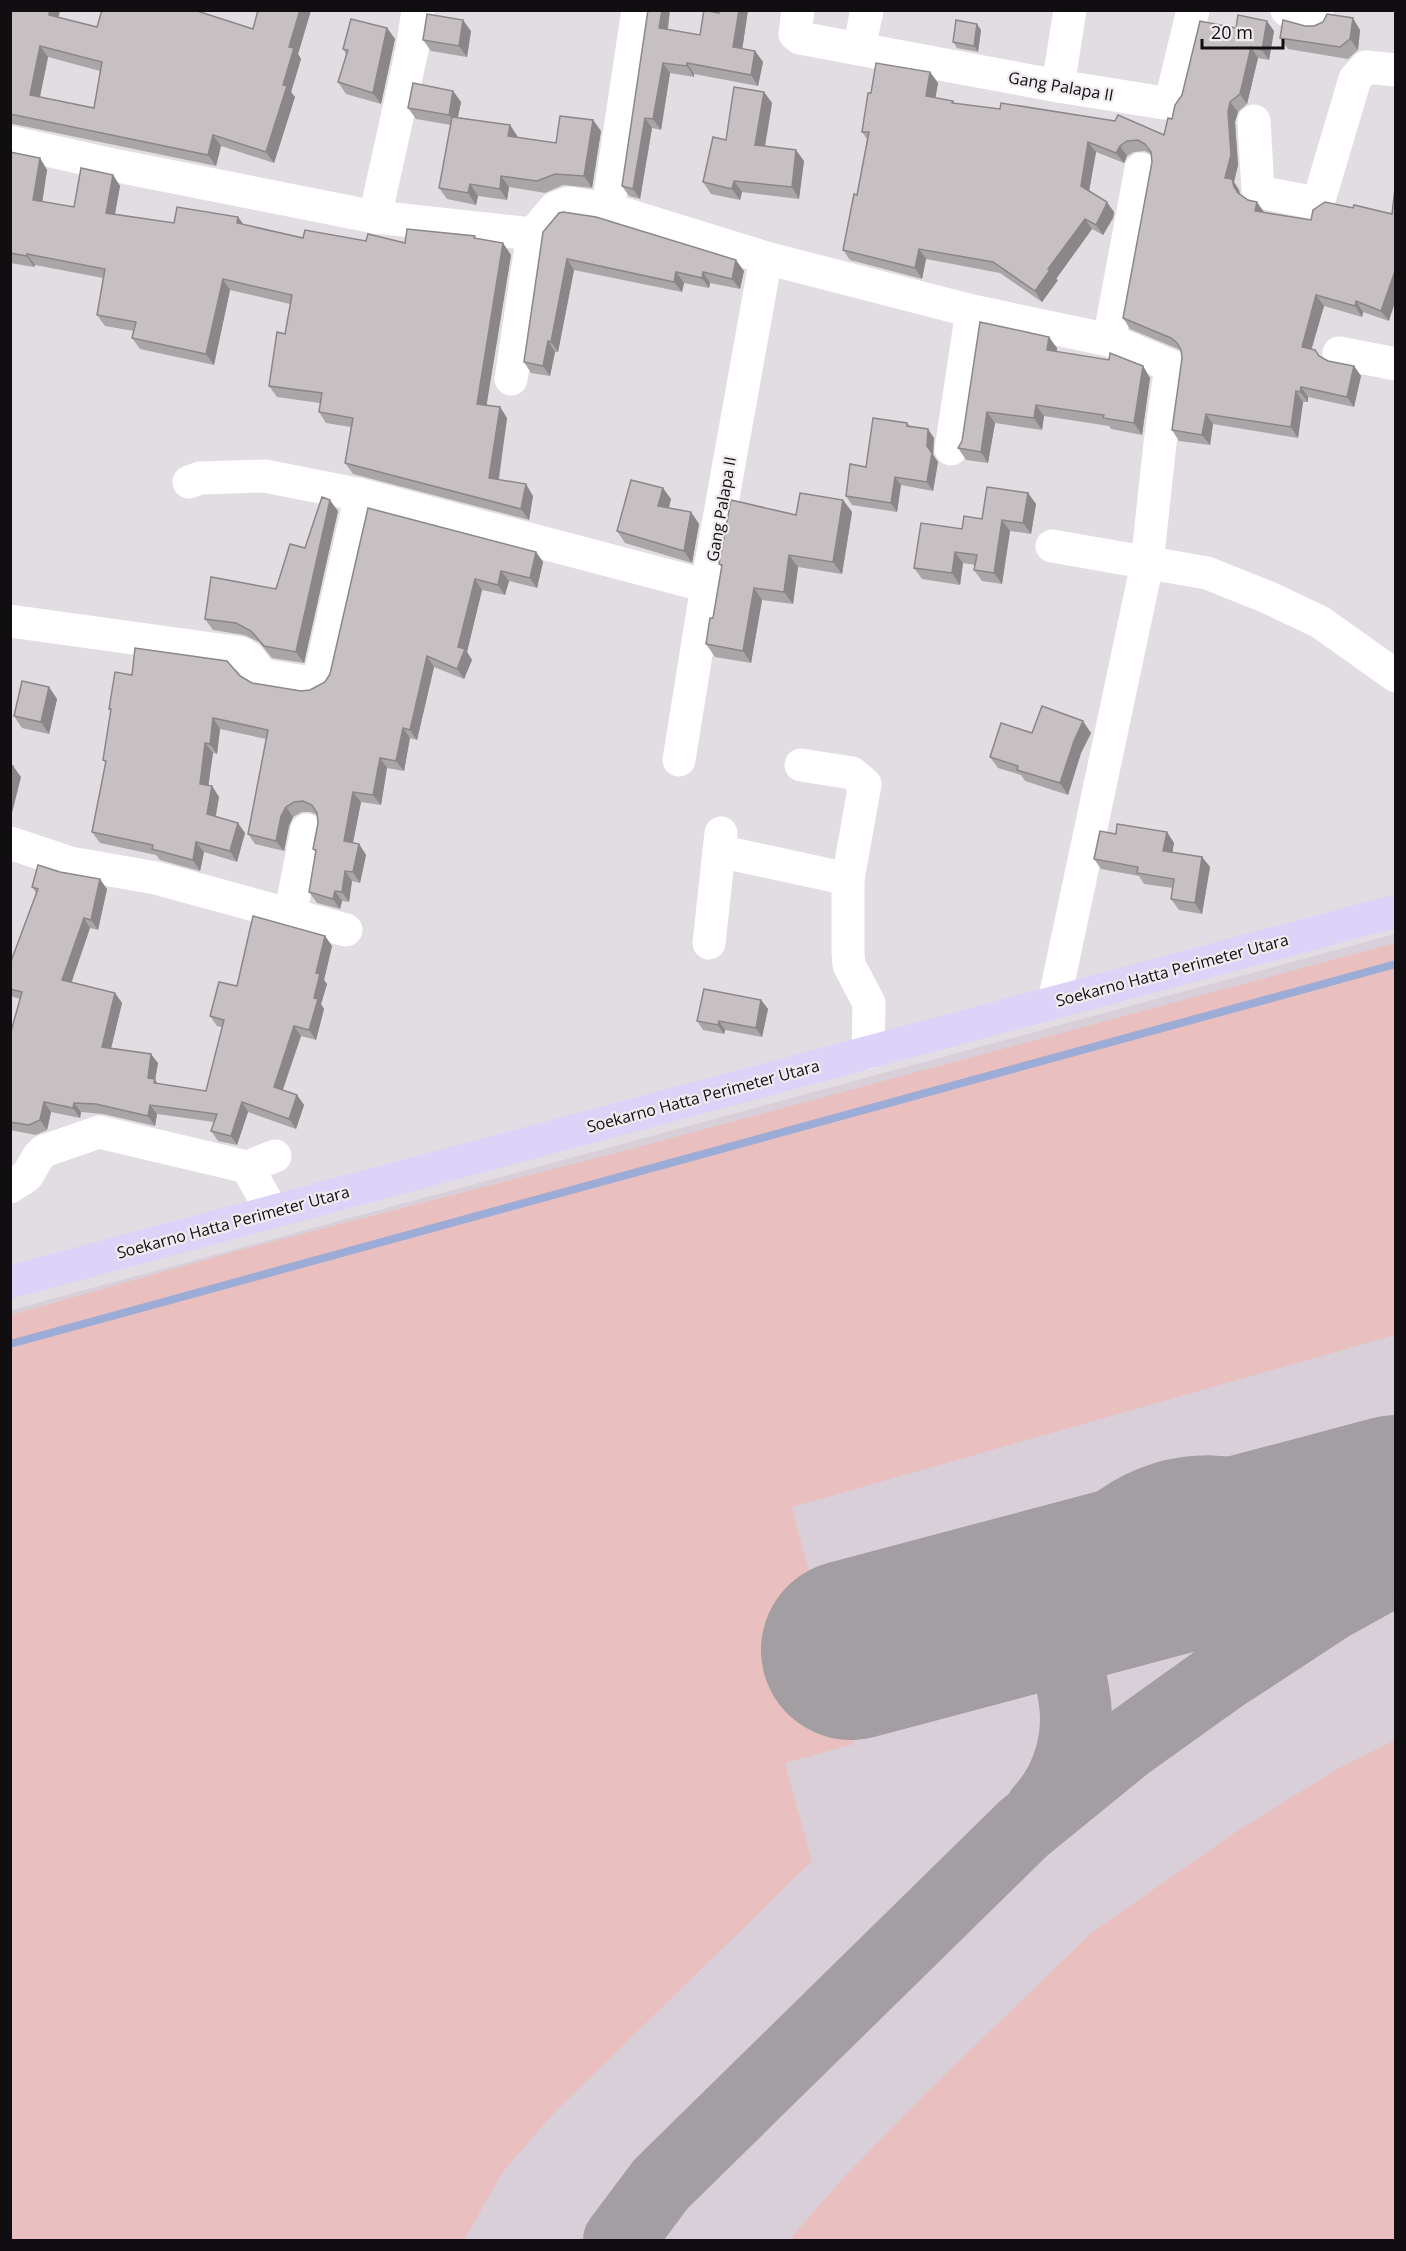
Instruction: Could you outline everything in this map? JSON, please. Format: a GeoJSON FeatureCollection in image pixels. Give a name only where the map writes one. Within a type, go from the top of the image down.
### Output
{"type":"FeatureCollection","features":[{"type":"Feature","properties":{"kind":"main road","name":"Soekarno Hatta Perimeter Utara"},"geometry":{"type":"LineString","coordinates":[[10,1282],[1395,911]]}},
{"type":"Feature","properties":{"kind":"street"},"geometry":{"type":"LineString","coordinates":[[375,217],[412,50],[418,10]]}},
{"type":"Feature","properties":{"kind":"street"},"geometry":{"type":"LineString","coordinates":[[608,209],[638,10]]}},
{"type":"Feature","properties":{"kind":"street","name":"Gang Palapa II"},"geometry":{"type":"LineString","coordinates":[[798,10],[795,33],[800,38],[1058,86],[1164,103],[1171,101],[1193,10]]}},
{"type":"Feature","properties":{"kind":"street"},"geometry":{"type":"LineString","coordinates":[[860,49],[867,10]]}},
{"type":"Feature","properties":{"kind":"street"},"geometry":{"type":"LineString","coordinates":[[1058,86],[1070,10]]}},
{"type":"Feature","properties":{"kind":"street"},"geometry":{"type":"LineString","coordinates":[[1287,10],[1318,19]]}},
{"type":"Feature","properties":{"kind":"street"},"geometry":{"type":"LineString","coordinates":[[1254,121],[1260,192],[1316,203],[1319,200],[1355,80],[1366,67],[1395,70]]}},
{"type":"Feature","properties":{"kind":"street"},"geometry":{"type":"LineString","coordinates":[[10,142],[375,217],[533,234]]}},
{"type":"Feature","properties":{"kind":"street"},"geometry":{"type":"LineString","coordinates":[[1109,340],[1141,168]]}},
{"type":"Feature","properties":{"kind":"street"},"geometry":{"type":"LineString","coordinates":[[511,379],[533,234],[555,208],[569,202],[608,209],[766,258],[972,311],[1109,340],[1171,366],[1147,564],[1054,1002]]}},
{"type":"Feature","properties":{"kind":"street","name":"Gang Palapa II"},"geometry":{"type":"LineString","coordinates":[[680,760],[707,586],[766,258]]}},
{"type":"Feature","properties":{"kind":"street"},"geometry":{"type":"LineString","coordinates":[[951,449],[972,311]]}},
{"type":"Feature","properties":{"kind":"street"},"geometry":{"type":"LineString","coordinates":[[1339,352],[1395,364]]}},
{"type":"Feature","properties":{"kind":"street"},"geometry":{"type":"LineString","coordinates":[[189,482],[200,478],[265,477],[362,495],[707,586]]}},
{"type":"Feature","properties":{"kind":"street"},"geometry":{"type":"LineString","coordinates":[[10,621],[241,653],[249,658],[262,675],[311,683],[319,680],[362,495]]}},
{"type":"Feature","properties":{"kind":"street"},"geometry":{"type":"LineString","coordinates":[[1052,546],[1207,573],[1267,597],[1320,622],[1395,676]]}},
{"type":"Feature","properties":{"kind":"street"},"geometry":{"type":"LineString","coordinates":[[801,765],[852,773],[865,784],[848,879],[849,965],[868,1003],[868,1053]]}},
{"type":"Feature","properties":{"kind":"street"},"geometry":{"type":"LineString","coordinates":[[290,915],[307,830]]}},
{"type":"Feature","properties":{"kind":"street"},"geometry":{"type":"LineString","coordinates":[[709,943],[720,842],[848,879]]}},
{"type":"Feature","properties":{"kind":"street"},"geometry":{"type":"LineString","coordinates":[[10,843],[70,863],[156,878],[346,930]]}},
{"type":"Feature","properties":{"kind":"street"},"geometry":{"type":"LineString","coordinates":[[10,1187],[27,1176],[44,1151],[99,1132],[261,1162],[272,1211]]}},
{"type":"Feature","properties":{"kind":"shaded area"},"geometry":{"type":"Polygon","coordinates":[[[1395,934],[1395,2240],[11,2240],[11,1310],[1395,934]]]}},
{"type":"Feature","properties":{"kind":"shaded area"},"geometry":{"type":"Polygon","coordinates":[[[1395,943],[1395,1335],[792,1507],[854,1744],[785,1763],[812,1861],[552,2115],[503,2172],[464,2240],[11,2240],[11,1315],[244,1249],[631,1149],[1395,943]]]}},
{"type":"Feature","properties":{"kind":"shaded area"},"geometry":{"type":"Polygon","coordinates":[[[1395,1740],[1395,2240],[789,2240],[844,2177],[927,2092],[1091,1933],[1237,1831],[1339,1768],[1395,1740]]]}},
{"type":"Feature","properties":{"kind":"building"},"geometry":{"type":"Polygon","coordinates":[[[10,10],[50,10],[49,15],[97,27],[102,10],[194,10],[253,29],[258,10],[300,10],[289,47],[294,48],[283,85],[287,86],[266,152],[213,135],[208,155],[10,114],[10,10]],[[40,46],[30,95],[94,108],[102,62],[40,46]]]}},
{"type":"Feature","properties":{"kind":"building"},"geometry":{"type":"Polygon","coordinates":[[[648,10],[662,10],[659,28],[700,35],[704,10],[719,13],[719,10],[739,10],[733,47],[755,51],[751,75],[687,63],[687,66],[663,63],[653,119],[645,118],[633,189],[622,186],[648,10]]]}},
{"type":"Feature","properties":{"kind":"building"},"geometry":{"type":"Polygon","coordinates":[[[427,14],[463,20],[459,46],[423,40],[427,14]]]}},
{"type":"Feature","properties":{"kind":"building"},"geometry":{"type":"Polygon","coordinates":[[[1327,14],[1353,18],[1350,39],[1340,47],[1280,38],[1283,20],[1314,26],[1323,22],[1327,14]]]}},
{"type":"Feature","properties":{"kind":"building"},"geometry":{"type":"Polygon","coordinates":[[[1238,15],[1267,21],[1262,50],[1251,47],[1240,94],[1230,102],[1228,112],[1231,155],[1225,178],[1232,179],[1238,193],[1248,200],[1257,202],[1255,211],[1311,220],[1313,210],[1325,202],[1353,208],[1354,205],[1392,214],[1395,188],[1395,271],[1381,311],[1356,301],[1355,306],[1316,295],[1302,347],[1315,350],[1319,356],[1328,361],[1354,366],[1347,397],[1301,387],[1300,392],[1296,391],[1291,427],[1206,414],[1202,435],[1172,430],[1182,358],[1181,350],[1171,338],[1123,318],[1152,162],[1151,152],[1145,144],[1138,140],[1127,141],[1116,153],[1088,142],[1081,186],[1107,202],[1096,225],[1085,219],[1048,269],[1050,270],[1035,291],[993,262],[919,249],[915,268],[843,250],[854,194],[857,195],[869,132],[862,132],[868,93],[871,93],[876,63],[930,72],[926,96],[953,101],[952,103],[1000,109],[1001,103],[1115,121],[1118,115],[1164,135],[1168,118],[1172,119],[1175,105],[1182,95],[1200,21],[1236,28],[1238,15]]]}},
{"type":"Feature","properties":{"kind":"building"},"geometry":{"type":"Polygon","coordinates":[[[351,19],[387,28],[373,93],[338,82],[348,50],[343,49],[351,19]]]}},
{"type":"Feature","properties":{"kind":"building"},"geometry":{"type":"Polygon","coordinates":[[[956,20],[977,24],[974,46],[953,42],[956,20]]]}},
{"type":"Feature","properties":{"kind":"building"},"geometry":{"type":"Polygon","coordinates":[[[413,83],[453,91],[449,115],[408,108],[413,83]]]}},
{"type":"Feature","properties":{"kind":"building"},"geometry":{"type":"Polygon","coordinates":[[[734,87],[764,92],[755,145],[796,150],[792,187],[734,181],[732,189],[703,182],[713,137],[726,140],[734,87]]]}},
{"type":"Feature","properties":{"kind":"building"},"geometry":{"type":"Polygon","coordinates":[[[560,116],[593,120],[584,176],[555,174],[537,181],[501,176],[500,189],[470,184],[468,193],[439,188],[452,117],[510,125],[508,136],[556,143],[560,116]]]}},
{"type":"Feature","properties":{"kind":"building"},"geometry":{"type":"Polygon","coordinates":[[[10,152],[40,158],[33,200],[74,207],[81,168],[113,175],[106,213],[174,223],[177,207],[238,217],[237,223],[303,238],[305,230],[366,241],[368,234],[405,243],[407,229],[475,236],[474,238],[503,243],[477,404],[500,407],[489,478],[526,484],[521,509],[345,463],[353,418],[319,412],[322,393],[269,386],[277,332],[285,334],[292,295],[223,279],[206,354],[132,338],[136,322],[97,315],[105,269],[27,254],[27,256],[10,253],[10,152]]]}},
{"type":"Feature","properties":{"kind":"building"},"geometry":{"type":"Polygon","coordinates":[[[559,213],[596,217],[736,260],[732,279],[703,272],[702,278],[676,272],[674,282],[567,259],[551,342],[548,341],[543,366],[524,362],[543,232],[559,213]]]}},
{"type":"Feature","properties":{"kind":"building"},"geometry":{"type":"Polygon","coordinates":[[[980,322],[1049,337],[1047,350],[1109,360],[1110,353],[1143,366],[1134,423],[1103,418],[1104,415],[1036,405],[1034,418],[987,412],[981,452],[958,448],[962,441],[980,322]]]}},
{"type":"Feature","properties":{"kind":"building"},"geometry":{"type":"Polygon","coordinates":[[[873,418],[928,429],[927,446],[932,453],[927,482],[895,477],[891,503],[846,496],[850,464],[866,467],[873,418]]]}},
{"type":"Feature","properties":{"kind":"building"},"geometry":{"type":"Polygon","coordinates":[[[631,480],[663,488],[658,506],[691,512],[684,551],[617,531],[631,480]]]}},
{"type":"Feature","properties":{"kind":"building"},"geometry":{"type":"Polygon","coordinates":[[[987,487],[1028,493],[1023,523],[1002,520],[994,573],[974,570],[977,555],[955,552],[952,573],[914,568],[921,523],[962,529],[964,516],[982,519],[987,487]]]}},
{"type":"Feature","properties":{"kind":"building"},"geometry":{"type":"Polygon","coordinates":[[[800,493],[843,500],[833,562],[789,555],[784,592],[754,588],[743,651],[706,644],[710,618],[713,618],[722,565],[719,564],[731,500],[796,515],[800,493]]]}},
{"type":"Feature","properties":{"kind":"building"},"geometry":{"type":"Polygon","coordinates":[[[322,497],[330,500],[296,652],[264,646],[251,631],[236,623],[205,619],[211,577],[276,589],[290,544],[305,548],[322,497]]]}},
{"type":"Feature","properties":{"kind":"building"},"geometry":{"type":"Polygon","coordinates":[[[368,508],[536,552],[530,578],[501,571],[498,585],[475,579],[458,647],[465,649],[457,669],[427,656],[410,730],[403,728],[396,761],[380,758],[373,795],[353,792],[344,841],[359,844],[353,872],[345,871],[342,892],[335,891],[333,899],[309,892],[318,823],[317,813],[312,805],[303,801],[294,802],[286,807],[281,816],[276,841],[248,834],[268,730],[213,718],[210,744],[205,743],[200,784],[212,786],[207,814],[238,823],[230,851],[196,842],[193,860],[152,849],[153,845],[92,832],[106,761],[103,760],[115,672],[132,675],[135,648],[227,661],[240,676],[252,683],[301,691],[310,690],[325,682],[330,674],[368,508]]]}},
{"type":"Feature","properties":{"kind":"building"},"geometry":{"type":"Polygon","coordinates":[[[22,681],[49,687],[41,722],[14,716],[22,681]]]}},
{"type":"Feature","properties":{"kind":"building"},"geometry":{"type":"Polygon","coordinates":[[[1042,706],[1083,721],[1060,783],[1017,770],[1018,766],[990,757],[1001,723],[1032,733],[1042,706]]]}},
{"type":"Feature","properties":{"kind":"building"},"geometry":{"type":"Polygon","coordinates":[[[1117,824],[1167,832],[1163,851],[1202,857],[1195,903],[1171,899],[1174,879],[1137,873],[1138,867],[1094,859],[1100,831],[1116,834],[1117,824]]]}},
{"type":"Feature","properties":{"kind":"building"},"geometry":{"type":"Polygon","coordinates":[[[38,865],[60,872],[100,879],[91,920],[84,918],[62,980],[115,993],[102,1047],[151,1054],[148,1078],[155,1079],[154,1083],[206,1091],[224,1020],[210,1016],[219,982],[237,986],[253,916],[325,936],[316,973],[320,974],[314,998],[318,999],[309,1030],[294,1026],[274,1087],[297,1095],[289,1119],[242,1102],[231,1136],[211,1131],[217,1114],[150,1105],[148,1116],[96,1104],[74,1103],[73,1108],[44,1102],[40,1120],[29,1125],[10,1122],[10,1035],[22,992],[10,989],[10,964],[38,889],[32,887],[38,865]]]}},
{"type":"Feature","properties":{"kind":"building"},"geometry":{"type":"Polygon","coordinates":[[[704,989],[761,1000],[756,1028],[719,1021],[718,1025],[697,1021],[704,989]]]}},
{"type":"Feature","properties":{"kind":"waterway"},"geometry":{"type":"LineString","coordinates":[[10,1344],[1396,964]]}},
{"type":"Feature","properties":{"kind":"taxiway"},"geometry":{"type":"LineString","coordinates":[[1041,1810],[1051,1798],[1066,1771],[1071,1757],[1076,1726],[1076,1711],[1063,1622],[1068,1592],[1086,1553],[1120,1519],[1164,1498],[1212,1491],[1236,1494],[1293,1513],[1313,1516],[1349,1513],[1396,1503]]}},
{"type":"Feature","properties":{"kind":"taxiway"},"geometry":{"type":"LineString","coordinates":[[619,2240],[661,2184],[1024,1828],[1126,1745],[1221,1677],[1331,1605],[1396,1569]]}},
{"type":"Feature","properties":{"kind":"runway"},"geometry":{"type":"LineString","coordinates":[[851,1650],[1396,1505]]}}]}
